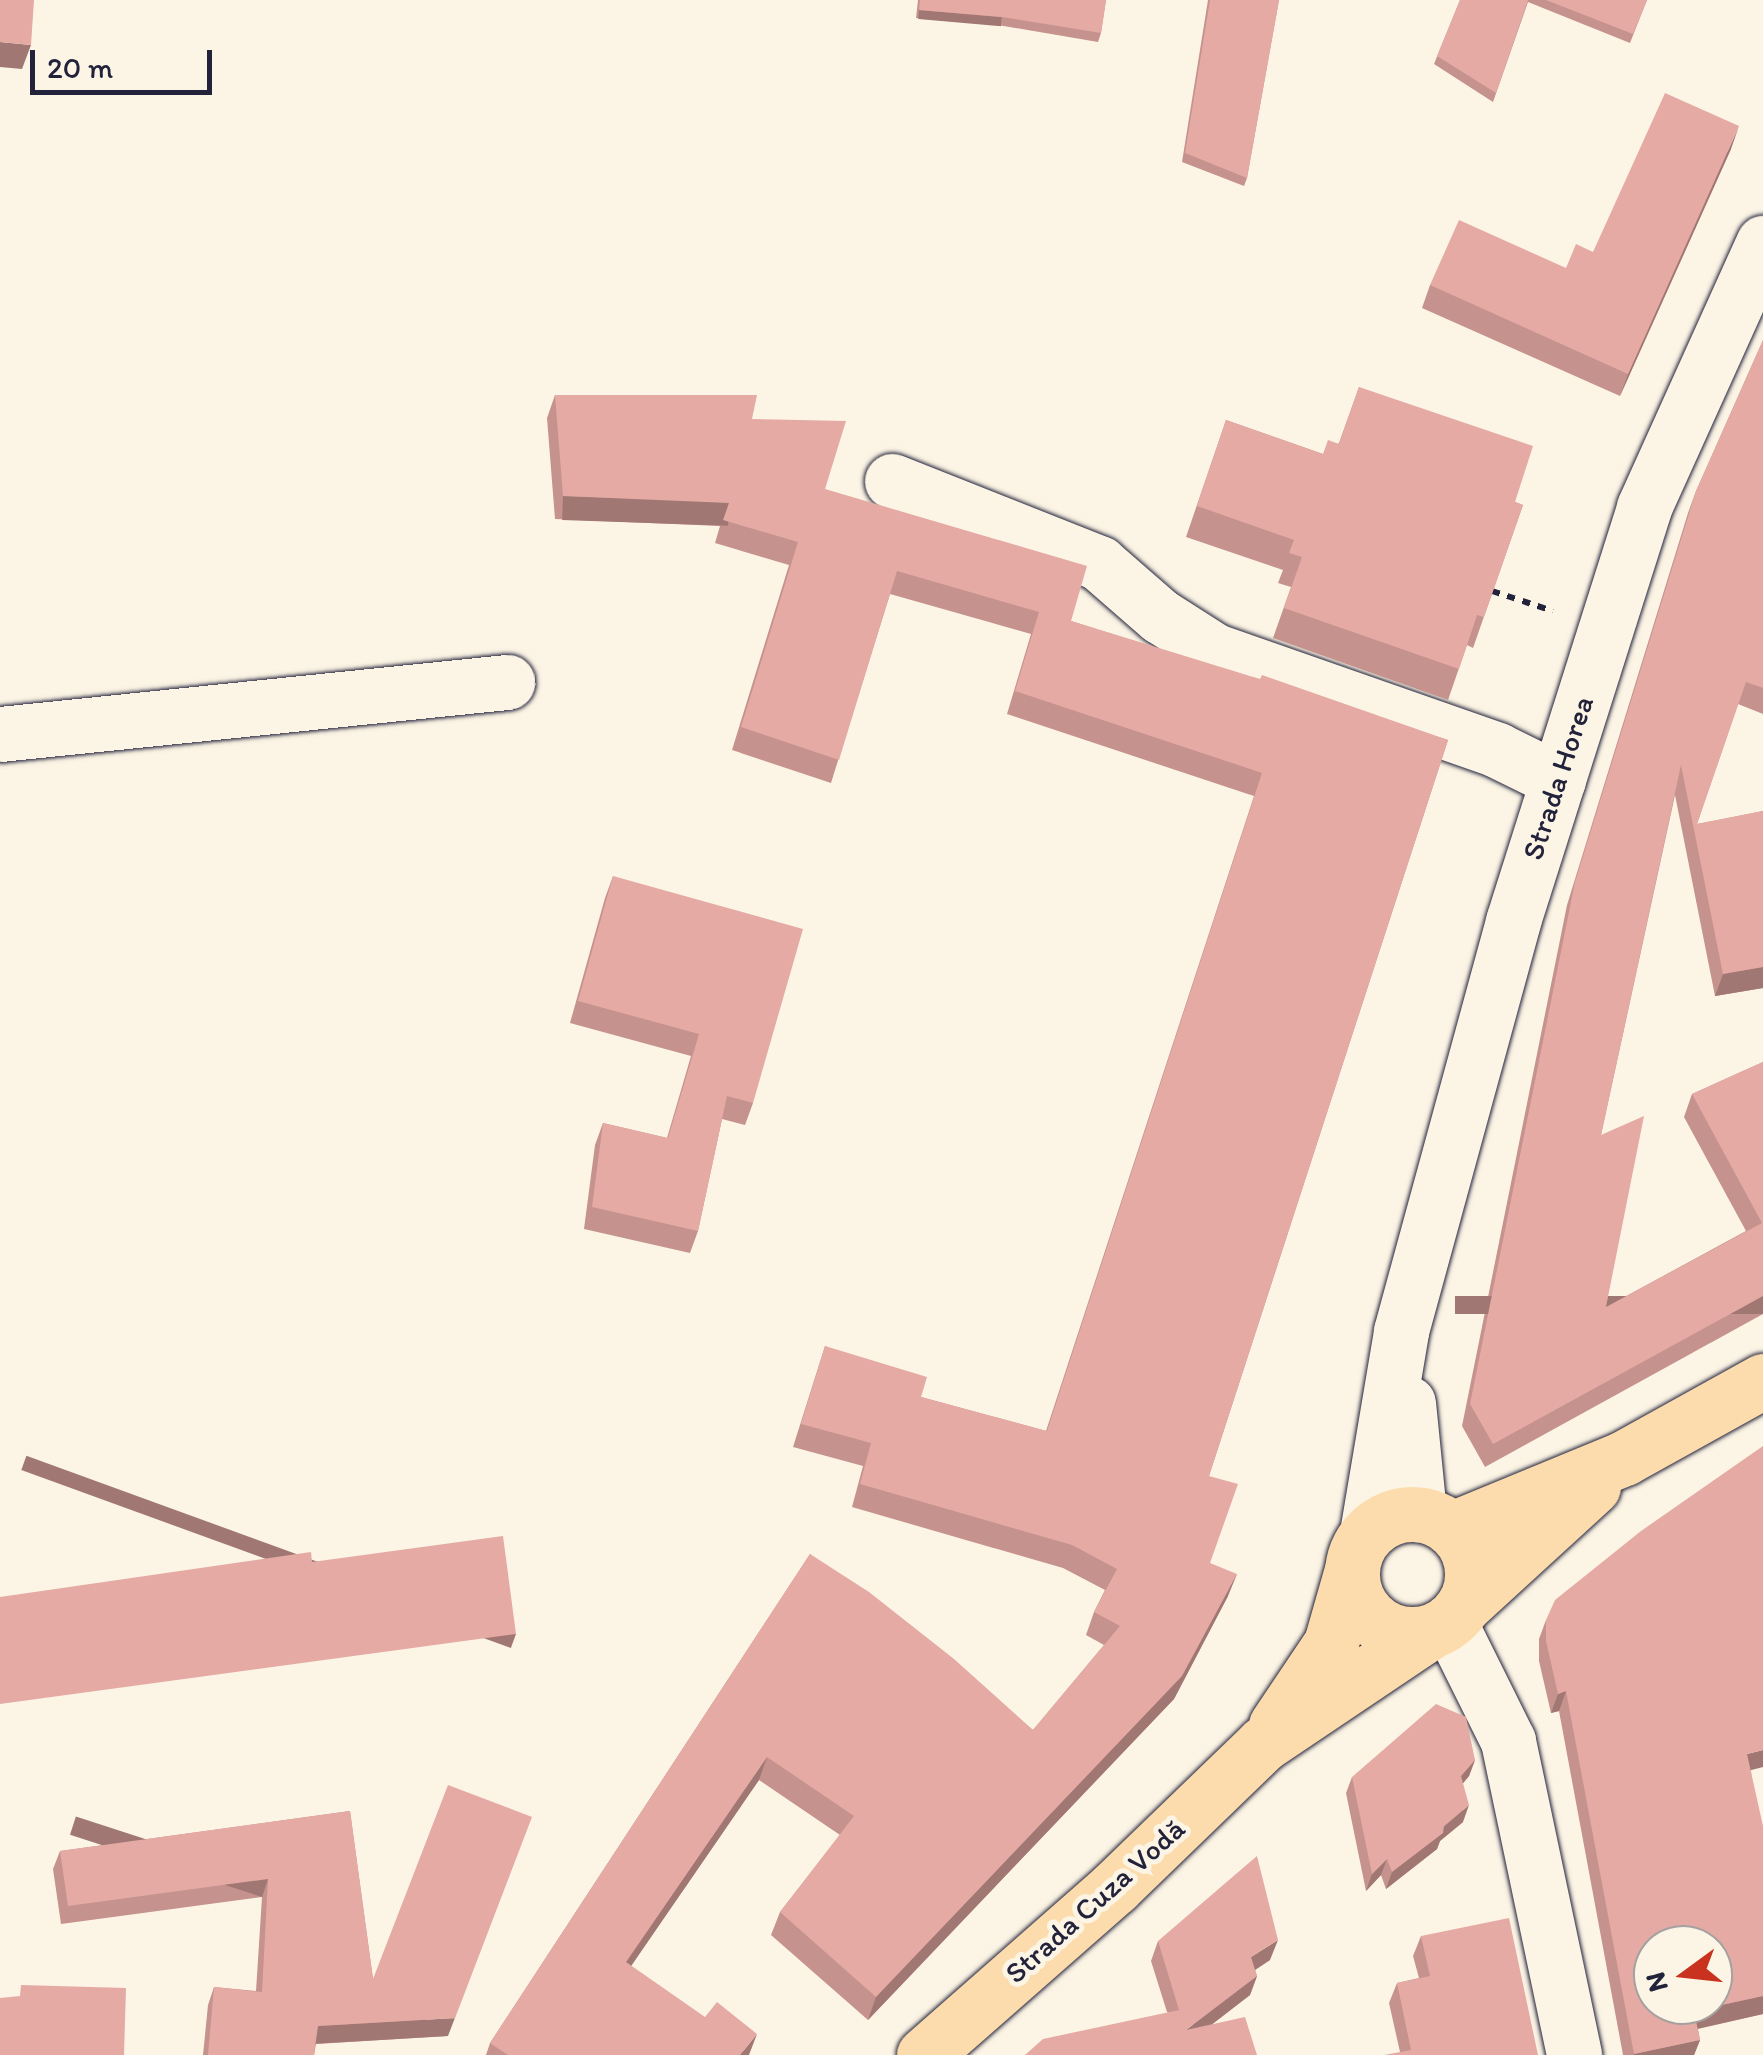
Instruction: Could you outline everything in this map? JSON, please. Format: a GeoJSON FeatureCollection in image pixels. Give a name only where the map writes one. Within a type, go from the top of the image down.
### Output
{"type":"FeatureCollection","features":[{"type":"Feature","properties":{"kind":"main road","name":"Strada Cuza Vodă"},"geometry":{"type":"LineString","coordinates":[[1435,1522],[1624,1458],[1763,1381]]}},
{"type":"Feature","properties":{"kind":"main road","name":"Strada Cuza Vodă"},"geometry":{"type":"LineString","coordinates":[[924,2055],[1116,1888],[1263,1744],[1447,1620],[1624,1458]]}},
{"type":"Feature","properties":{"kind":"main road"},"geometry":{"type":"LineString","coordinates":[[1400,1514],[1435,1522],[1465,1545],[1472,1565],[1471,1586],[1447,1620],[1406,1635],[1383,1628],[1366,1614],[1354,1593],[1359,1551],[1400,1514]]}},
{"type":"Feature","properties":{"kind":"main road","name":"Strada Cuza Vodă"},"geometry":{"type":"LineString","coordinates":[[1263,1744],[1331,1643],[1359,1551]]}},
{"type":"Feature","properties":{"kind":"street","name":"Strada Horea"},"geometry":{"type":"LineString","coordinates":[[1359,1551],[1402,1330],[1513,921],[1644,507],[1763,242]]}},
{"type":"Feature","properties":{"kind":"street"},"geometry":{"type":"LineString","coordinates":[[892,481],[1099,564],[1160,616],[1215,651],[1497,750],[1558,780]]}},
{"type":"Feature","properties":{"kind":"street"},"geometry":{"type":"LineString","coordinates":[[0,734],[508,682]]}},
{"type":"Feature","properties":{"kind":"street","name":"Strada Horea"},"geometry":{"type":"LineString","coordinates":[[1402,1330],[1435,1522]]}},
{"type":"Feature","properties":{"kind":"street"},"geometry":{"type":"LineString","coordinates":[[1447,1620],[1508,1741],[1574,2055]]}},
{"type":"Feature","properties":{"kind":"path"},"geometry":{"type":"LineString","coordinates":[[1492,591],[1560,613]]}},
{"type":"Feature","properties":{"kind":"building"},"geometry":{"type":"Polygon","coordinates":[[[0,0],[34,0],[31,45],[0,42],[0,0]]]}},
{"type":"Feature","properties":{"kind":"building"},"geometry":{"type":"Polygon","coordinates":[[[920,0],[1106,0],[1101,33],[1002,17],[919,10],[920,0]]]}},
{"type":"Feature","properties":{"kind":"building"},"geometry":{"type":"Polygon","coordinates":[[[1210,0],[1279,0],[1247,178],[1185,153],[1210,0]]]}},
{"type":"Feature","properties":{"kind":"building"},"geometry":{"type":"Polygon","coordinates":[[[1460,0],[1528,0],[1496,93],[1437,56],[1460,0]]]}},
{"type":"Feature","properties":{"kind":"building"},"geometry":{"type":"Polygon","coordinates":[[[1546,0],[1647,0],[1633,34],[1546,0]]]}},
{"type":"Feature","properties":{"kind":"building"},"geometry":{"type":"Polygon","coordinates":[[[1665,93],[1739,126],[1628,374],[1430,285],[1459,220],[1566,268],[1576,244],[1593,252],[1665,93]]]}},
{"type":"Feature","properties":{"kind":"building"},"geometry":{"type":"Polygon","coordinates":[[[1763,340],[1763,688],[1746,682],[1697,824],[1763,811],[1763,967],[1723,974],[1681,765],[1601,1135],[1644,1116],[1606,1307],[1762,1223],[1692,1094],[1763,1062],[1763,1296],[1493,1444],[1470,1404],[1575,882],[1696,491],[1763,340]]]}},
{"type":"Feature","properties":{"kind":"building"},"geometry":{"type":"Polygon","coordinates":[[[1359,387],[1533,446],[1515,502],[1523,505],[1484,617],[1477,615],[1459,669],[1284,608],[1302,557],[1289,553],[1294,540],[1197,506],[1226,420],[1323,454],[1328,440],[1339,444],[1359,387]]]}},
{"type":"Feature","properties":{"kind":"building"},"geometry":{"type":"Polygon","coordinates":[[[555,395],[757,395],[752,419],[846,421],[825,489],[1087,566],[1071,621],[1260,679],[1262,675],[1448,740],[1209,1476],[1238,1484],[1210,1563],[1237,1574],[1182,1676],[876,1997],[780,1912],[854,1816],[767,1757],[626,1962],[705,2017],[717,2002],[757,2034],[740,2055],[508,2055],[490,2043],[810,1554],[869,1592],[954,1659],[1033,1730],[1120,1626],[1094,1612],[1117,1569],[1072,1545],[860,1484],[871,1443],[801,1424],[825,1346],[927,1377],[921,1397],[1047,1431],[1262,773],[1015,691],[1039,612],[897,571],[839,760],[741,727],[798,542],[723,520],[729,503],[563,496],[555,395]]]}},
{"type":"Feature","properties":{"kind":"building"},"geometry":{"type":"Polygon","coordinates":[[[613,876],[803,929],[753,1103],[727,1096],[698,1231],[592,1207],[603,1123],[668,1138],[699,1034],[578,1001],[613,876]]]}},
{"type":"Feature","properties":{"kind":"building"},"geometry":{"type":"Polygon","coordinates":[[[1763,1446],[1763,1750],[1747,1754],[1763,1826],[1763,1996],[1733,2003],[1733,1925],[1633,1925],[1633,2025],[1697,2025],[1700,2040],[1634,2054],[1566,1691],[1558,1694],[1546,1641],[1546,1620],[1555,1600],[1641,1531],[1763,1446]]]}},
{"type":"Feature","properties":{"kind":"building"},"geometry":{"type":"Polygon","coordinates":[[[503,1536],[516,1634],[0,1704],[0,1597],[311,1552],[312,1562],[503,1536]]]}},
{"type":"Feature","properties":{"kind":"building"},"geometry":{"type":"Polygon","coordinates":[[[1436,1704],[1466,1717],[1475,1760],[1461,1776],[1469,1805],[1444,1826],[1443,1833],[1392,1872],[1387,1859],[1372,1874],[1352,1777],[1436,1704]]]}},
{"type":"Feature","properties":{"kind":"building"},"geometry":{"type":"Polygon","coordinates":[[[448,1785],[532,1817],[455,2018],[318,2026],[314,2055],[208,2055],[214,1987],[262,1992],[268,1879],[68,1906],[60,1851],[350,1811],[373,1979],[448,1785]]]}},
{"type":"Feature","properties":{"kind":"building"},"geometry":{"type":"Polygon","coordinates":[[[1257,1856],[1278,1940],[1251,1957],[1257,1976],[1186,2030],[1245,2017],[1257,2055],[1025,2055],[1043,2039],[1179,2010],[1158,1941],[1257,1856]]]}},
{"type":"Feature","properties":{"kind":"building"},"geometry":{"type":"Polygon","coordinates":[[[1509,1918],[1538,2055],[1384,2055],[1411,2050],[1397,1983],[1430,1976],[1421,1936],[1509,1918]]]}},
{"type":"Feature","properties":{"kind":"building"},"geometry":{"type":"Polygon","coordinates":[[[21,1985],[126,1988],[124,2055],[0,2055],[0,1998],[20,1996],[21,1985]]]}}]}
